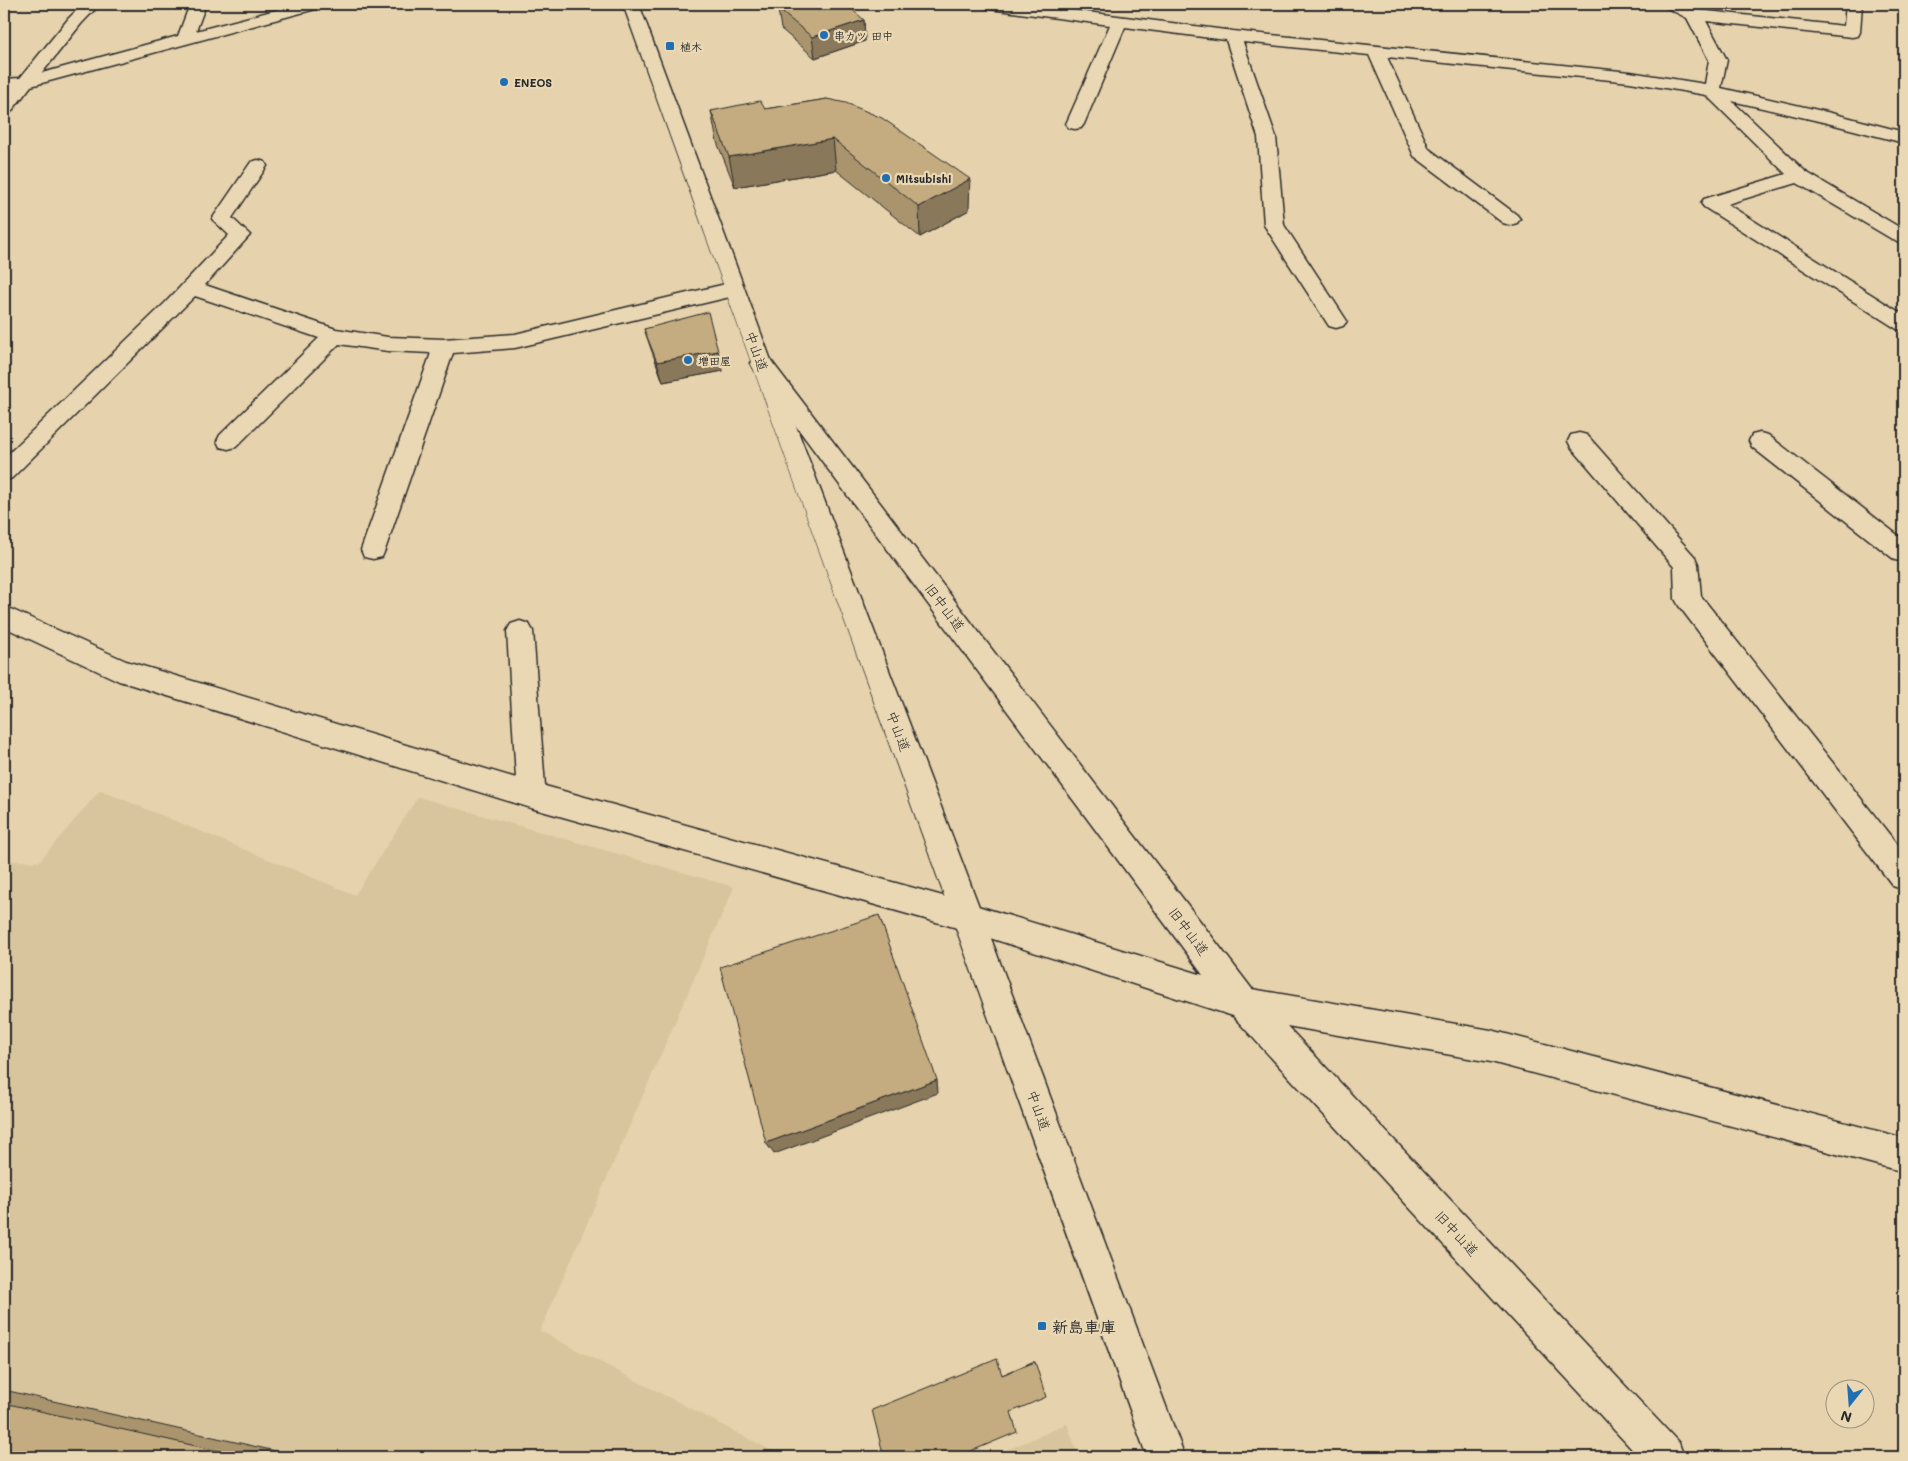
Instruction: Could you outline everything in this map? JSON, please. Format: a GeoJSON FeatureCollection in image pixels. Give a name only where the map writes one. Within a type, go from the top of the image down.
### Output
{"type":"FeatureCollection","features":[{"type":"Feature","properties":{"kind":"main road"},"geometry":{"type":"LineString","coordinates":[[4,109],[75,21],[92,4]]}},
{"type":"Feature","properties":{"kind":"main road"},"geometry":{"type":"LineString","coordinates":[[185,40],[198,4]]}},
{"type":"Feature","properties":{"kind":"main road"},"geometry":{"type":"LineString","coordinates":[[4,84],[24,84],[317,4]]}},
{"type":"Feature","properties":{"kind":"main road","name":"中山道"},"geometry":{"type":"LineString","coordinates":[[631,4],[761,363],[968,917],[1166,1457]]}},
{"type":"Feature","properties":{"kind":"main road"},"geometry":{"type":"LineString","coordinates":[[990,4],[1120,20],[1164,18],[1234,36],[1630,77],[1712,91],[1831,118],[1904,138]]}},
{"type":"Feature","properties":{"kind":"main road"},"geometry":{"type":"LineString","coordinates":[[1671,4],[1694,16],[1852,32],[1854,4]]}},
{"type":"Feature","properties":{"kind":"main road"},"geometry":{"type":"LineString","coordinates":[[1694,16],[1718,60],[1712,91]]}},
{"type":"Feature","properties":{"kind":"main road"},"geometry":{"type":"LineString","coordinates":[[1075,124],[1120,20]]}},
{"type":"Feature","properties":{"kind":"main road"},"geometry":{"type":"LineString","coordinates":[[1234,36],[1267,137],[1274,225],[1336,321]]}},
{"type":"Feature","properties":{"kind":"main road"},"geometry":{"type":"LineString","coordinates":[[1375,50],[1421,152],[1510,219]]}},
{"type":"Feature","properties":{"kind":"main road"},"geometry":{"type":"LineString","coordinates":[[1712,91],[1800,176],[1904,238]]}},
{"type":"Feature","properties":{"kind":"main road"},"geometry":{"type":"LineString","coordinates":[[4,472],[191,288],[240,235],[222,218],[258,166]]}},
{"type":"Feature","properties":{"kind":"main road"},"geometry":{"type":"LineString","coordinates":[[1800,176],[1711,203],[1904,324]]}},
{"type":"Feature","properties":{"kind":"main road"},"geometry":{"type":"LineString","coordinates":[[191,288],[334,336],[388,344],[444,346],[515,341],[734,289]]}},
{"type":"Feature","properties":{"kind":"main road"},"geometry":{"type":"LineString","coordinates":[[228,441],[334,336]]}},
{"type":"Feature","properties":{"kind":"main road"},"geometry":{"type":"LineString","coordinates":[[373,550],[444,346]]}},
{"type":"Feature","properties":{"kind":"main road","name":"旧中山道"},"geometry":{"type":"LineString","coordinates":[[761,363],[1243,1003],[1665,1457]]}},
{"type":"Feature","properties":{"kind":"main road"},"geometry":{"type":"LineString","coordinates":[[1760,440],[1904,554]]}},
{"type":"Feature","properties":{"kind":"main road"},"geometry":{"type":"LineString","coordinates":[[1579,441],[1686,564],[1688,599],[1904,876]]}},
{"type":"Feature","properties":{"kind":"main road"},"geometry":{"type":"LineString","coordinates":[[4,616],[119,670],[531,795],[968,917],[1243,1003],[1490,1046],[1904,1155]]}},
{"type":"Feature","properties":{"kind":"main road"},"geometry":{"type":"LineString","coordinates":[[520,631],[531,795]]}},
{"type":"Feature","properties":{"kind":"shaded area"},"geometry":{"type":"Polygon","coordinates":[[[100,790],[355,895],[418,797],[734,887],[540,1331],[784,1457],[4,1457],[4,860],[39,862],[100,790]]]}},
{"type":"Feature","properties":{"kind":"shaded area"},"geometry":{"type":"Polygon","coordinates":[[[1067,1424],[1079,1457],[991,1457],[1067,1424]]]}},
{"type":"Feature","properties":{"kind":"building"},"geometry":{"type":"Polygon","coordinates":[[[798,4],[846,4],[864,20],[812,37],[778,9],[798,4]]]}},
{"type":"Feature","properties":{"kind":"building"},"geometry":{"type":"Polygon","coordinates":[[[827,99],[846,103],[882,118],[970,179],[919,207],[833,139],[729,157],[711,111],[760,101],[765,109],[827,99]]]}},
{"type":"Feature","properties":{"kind":"building"},"geometry":{"type":"Polygon","coordinates":[[[708,312],[718,351],[657,362],[644,329],[708,312]]]}},
{"type":"Feature","properties":{"kind":"building"},"geometry":{"type":"Polygon","coordinates":[[[879,915],[937,1080],[766,1143],[720,967],[879,915]]]}},
{"type":"Feature","properties":{"kind":"building"},"geometry":{"type":"Polygon","coordinates":[[[997,1359],[1002,1375],[1035,1362],[1046,1397],[1011,1412],[1017,1432],[957,1457],[884,1457],[872,1410],[997,1359]]]}},
{"type":"Feature","properties":{"kind":"building"},"geometry":{"type":"Polygon","coordinates":[[[4,1403],[245,1457],[4,1457],[4,1403]]]}},
{"type":"Feature","properties":{"kind":"place","name":"串カツ 田中"},"geometry":{"type":"Point","coordinates":[824,35]}},
{"type":"Feature","properties":{"kind":"place","name":"植木"},"geometry":{"type":"Point","coordinates":[670,46]}},
{"type":"Feature","properties":{"kind":"place","name":"ENEOS"},"geometry":{"type":"Point","coordinates":[504,82]}},
{"type":"Feature","properties":{"kind":"place","name":"Mitsubishi"},"geometry":{"type":"Point","coordinates":[886,178]}},
{"type":"Feature","properties":{"kind":"place","name":"増田屋"},"geometry":{"type":"Point","coordinates":[688,360]}},
{"type":"Feature","properties":{"kind":"place","name":"新島車庫"},"geometry":{"type":"Point","coordinates":[1042,1326]}}]}
